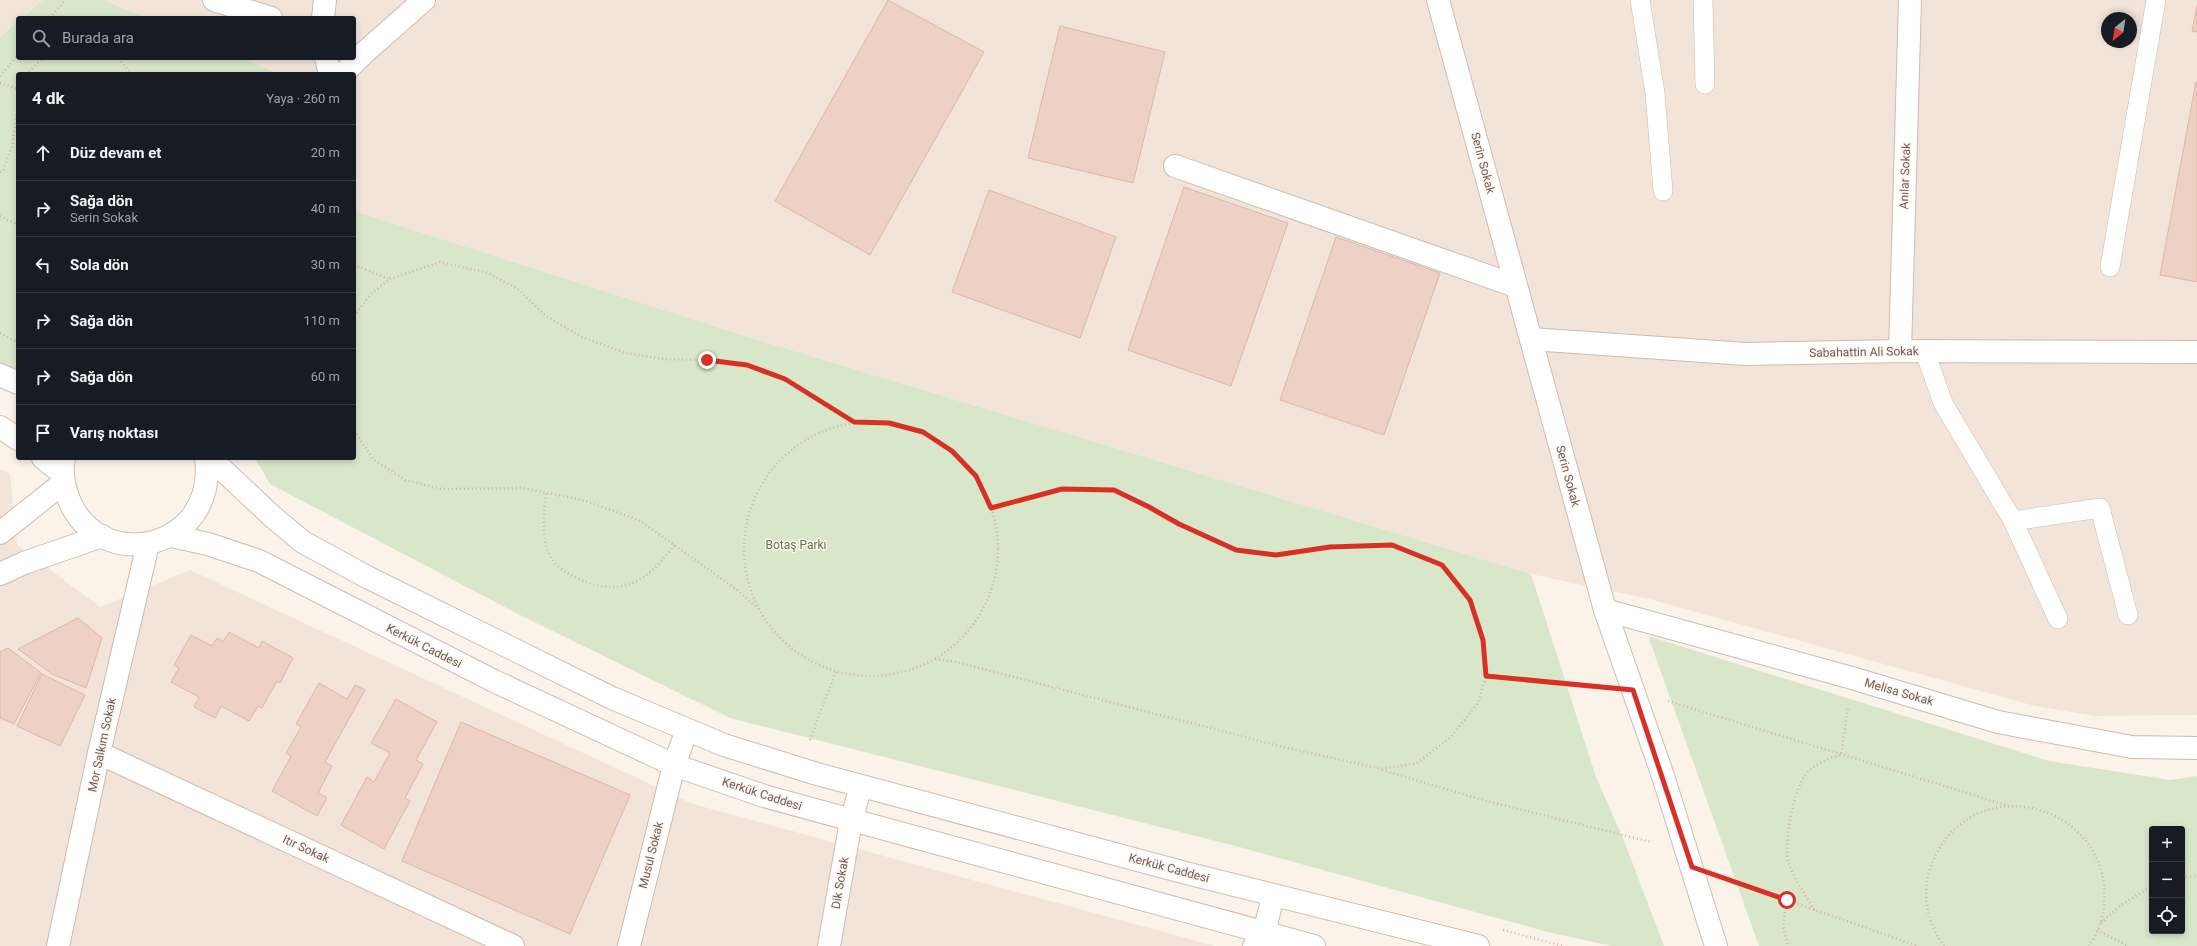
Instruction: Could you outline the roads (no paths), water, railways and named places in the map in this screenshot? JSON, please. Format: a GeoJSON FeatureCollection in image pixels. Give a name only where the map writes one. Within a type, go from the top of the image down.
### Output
{"type":"FeatureCollection","features":[{"type":"Feature","properties":{"kind":"street"},"geometry":{"type":"LineString","coordinates":[[214,0],[265,16]]}},
{"type":"Feature","properties":{"kind":"street"},"geometry":{"type":"LineString","coordinates":[[323,16],[325,0]]}},
{"type":"Feature","properties":{"kind":"street"},"geometry":{"type":"LineString","coordinates":[[345,72],[365,52],[424,0]]}},
{"type":"Feature","properties":{"kind":"street","name":"Serin Sokak"},"geometry":{"type":"LineString","coordinates":[[1438,0],[1605,610],[1690,859],[1716,946]]}},
{"type":"Feature","properties":{"kind":"street","name":"Anılar Sokak"},"geometry":{"type":"LineString","coordinates":[[1900,351],[1910,0]]}},
{"type":"Feature","properties":{"kind":"street"},"geometry":{"type":"LineString","coordinates":[[326,60],[330,72]]}},
{"type":"Feature","properties":{"kind":"street"},"geometry":{"type":"LineString","coordinates":[[1175,166],[1516,286]]}},
{"type":"Feature","properties":{"kind":"street","name":"Sabahattin Ali Sokak"},"geometry":{"type":"LineString","coordinates":[[1531,339],[1746,354],[1900,351],[2197,352]]}},
{"type":"Feature","properties":{"kind":"street"},"geometry":{"type":"LineString","coordinates":[[0,375],[16,382]]}},
{"type":"Feature","properties":{"kind":"street"},"geometry":{"type":"LineString","coordinates":[[0,428],[16,438]]}},
{"type":"Feature","properties":{"kind":"street"},"geometry":{"type":"LineString","coordinates":[[46,460],[63,472],[70,505],[83,523],[102,536],[124,544],[148,544],[171,536],[186,524],[198,509],[205,492],[208,473],[206,460]]}},
{"type":"Feature","properties":{"kind":"street","name":"Kerkük Caddesi"},"geometry":{"type":"LineString","coordinates":[[212,460],[274,518],[303,542],[367,578],[612,698],[724,746],[861,786],[1273,896],[1478,946]]}},
{"type":"Feature","properties":{"kind":"street"},"geometry":{"type":"LineString","coordinates":[[0,532],[63,472]]}},
{"type":"Feature","properties":{"kind":"street"},"geometry":{"type":"LineString","coordinates":[[0,574],[24,563],[102,536]]}},
{"type":"Feature","properties":{"kind":"street","name":"Kerkük Caddesi"},"geometry":{"type":"LineString","coordinates":[[171,536],[208,544],[259,561],[494,681],[674,765],[764,796],[1263,942],[1314,946]]}},
{"type":"Feature","properties":{"kind":"street","name":"Mor Salkım Sokak"},"geometry":{"type":"LineString","coordinates":[[58,946],[98,753],[148,544]]}},
{"type":"Feature","properties":{"kind":"street","name":"Melisa Sokak"},"geometry":{"type":"LineString","coordinates":[[1605,610],[1852,678],[1998,722],[2132,747],[2197,748]]}},
{"type":"Feature","properties":{"kind":"street"},"geometry":{"type":"LineString","coordinates":[[674,765],[687,730]]}},
{"type":"Feature","properties":{"kind":"street","name":"Itır Sokak"},"geometry":{"type":"LineString","coordinates":[[98,753],[513,946]]}},
{"type":"Feature","properties":{"kind":"street","name":"Musul Sokak"},"geometry":{"type":"LineString","coordinates":[[629,946],[674,765]]}},
{"type":"Feature","properties":{"kind":"street"},"geometry":{"type":"LineString","coordinates":[[851,821],[861,786]]}},
{"type":"Feature","properties":{"kind":"street","name":"Dik Sokak"},"geometry":{"type":"LineString","coordinates":[[829,946],[851,821]]}},
{"type":"Feature","properties":{"kind":"street"},"geometry":{"type":"LineString","coordinates":[[1263,942],[1273,896]]}},
{"type":"Feature","properties":{"kind":"lane"},"geometry":{"type":"LineString","coordinates":[[1640,0],[1654,93],[1663,191]]}},
{"type":"Feature","properties":{"kind":"lane"},"geometry":{"type":"LineString","coordinates":[[1703,0],[1705,84]]}},
{"type":"Feature","properties":{"kind":"lane"},"geometry":{"type":"LineString","coordinates":[[2110,267],[2156,0]]}},
{"type":"Feature","properties":{"kind":"lane"},"geometry":{"type":"LineString","coordinates":[[1925,352],[1943,403],[2013,521],[2058,619]]}},
{"type":"Feature","properties":{"kind":"lane"},"geometry":{"type":"LineString","coordinates":[[2013,521],[2100,508],[2128,615]]}},
{"type":"Feature","properties":{"kind":"park label","name":"Botaş Parkı"},"geometry":{"type":"Point","coordinates":[796,545]}}]}
